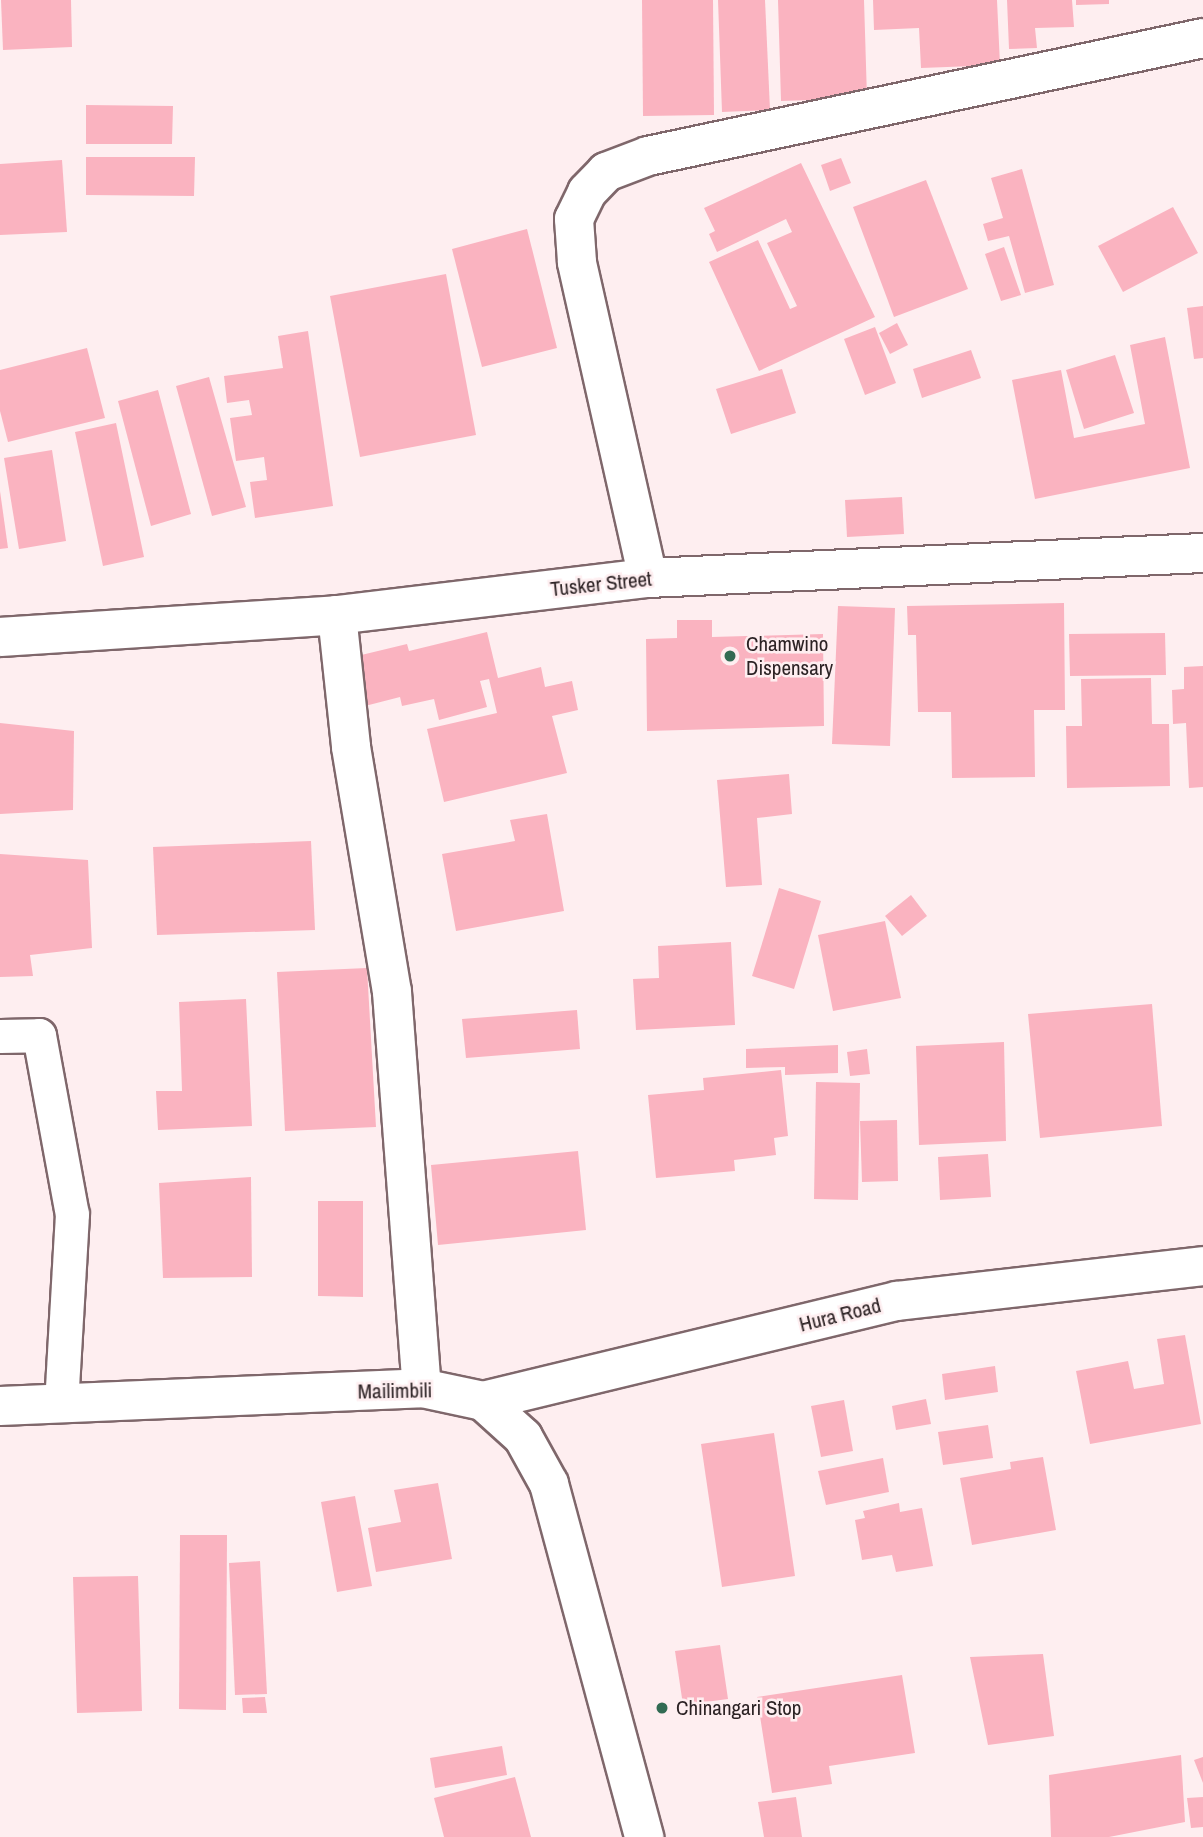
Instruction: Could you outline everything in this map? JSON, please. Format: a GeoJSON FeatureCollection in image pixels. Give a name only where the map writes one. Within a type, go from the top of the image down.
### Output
{"type":"FeatureCollection","features":[{"type":"Feature","properties":{"kind":"street"},"geometry":{"type":"LineString","coordinates":[[648,578],[577,262],[574,219],[587,192],[606,172],[648,156],[1203,38]]}},
{"type":"Feature","properties":{"kind":"street","name":"Tusker Street"},"geometry":{"type":"LineString","coordinates":[[0,637],[337,615],[648,578],[1203,553]]}},
{"type":"Feature","properties":{"kind":"street"},"geometry":{"type":"LineString","coordinates":[[337,615],[351,747],[392,992],[422,1388]]}},
{"type":"Feature","properties":{"kind":"street","name":"Hura Road"},"geometry":{"type":"LineString","coordinates":[[483,1401],[897,1301],[1203,1266]]}},
{"type":"Feature","properties":{"kind":"street","name":"Mailimbili"},"geometry":{"type":"LineString","coordinates":[[0,1406],[422,1388],[483,1401],[523,1437],[549,1484],[644,1837]]}},
{"type":"Feature","properties":{"kind":"lane"},"geometry":{"type":"LineString","coordinates":[[0,1036],[39,1035],[72,1214],[61,1405]]}},
{"type":"Feature","properties":{"kind":"building"},"geometry":{"type":"Polygon","coordinates":[[[1,0],[71,0],[72,47],[3,50],[1,0]]]}},
{"type":"Feature","properties":{"kind":"building"},"geometry":{"type":"Polygon","coordinates":[[[642,0],[713,0],[714,115],[643,116],[642,0]]]}},
{"type":"Feature","properties":{"kind":"building"},"geometry":{"type":"Polygon","coordinates":[[[718,0],[765,0],[770,110],[722,112],[718,0]]]}},
{"type":"Feature","properties":{"kind":"building"},"geometry":{"type":"Polygon","coordinates":[[[778,0],[864,0],[867,98],[781,101],[778,0]]]}},
{"type":"Feature","properties":{"kind":"building"},"geometry":{"type":"Polygon","coordinates":[[[873,0],[997,0],[1000,65],[921,68],[919,28],[874,30],[873,0]]]}},
{"type":"Feature","properties":{"kind":"building"},"geometry":{"type":"Polygon","coordinates":[[[1007,0],[1072,0],[1074,27],[1035,28],[1037,48],[1009,49],[1007,0]]]}},
{"type":"Feature","properties":{"kind":"building"},"geometry":{"type":"Polygon","coordinates":[[[1076,0],[1109,0],[1109,4],[1076,5],[1076,0]]]}},
{"type":"Feature","properties":{"kind":"building"},"geometry":{"type":"Polygon","coordinates":[[[86,105],[173,106],[172,144],[86,144],[86,105]]]}},
{"type":"Feature","properties":{"kind":"building"},"geometry":{"type":"Polygon","coordinates":[[[86,157],[195,157],[194,196],[86,195],[86,157]]]}},
{"type":"Feature","properties":{"kind":"building"},"geometry":{"type":"Polygon","coordinates":[[[841,158],[851,183],[830,191],[821,165],[841,158]]]}},
{"type":"Feature","properties":{"kind":"building"},"geometry":{"type":"Polygon","coordinates":[[[62,160],[67,232],[0,235],[0,164],[62,160]]]}},
{"type":"Feature","properties":{"kind":"building"},"geometry":{"type":"Polygon","coordinates":[[[801,163],[875,317],[759,371],[709,262],[758,240],[790,309],[797,306],[767,243],[792,232],[786,219],[717,252],[709,234],[715,231],[704,208],[801,163]]]}},
{"type":"Feature","properties":{"kind":"building"},"geometry":{"type":"Polygon","coordinates":[[[1022,169],[1054,285],[1025,293],[1009,236],[988,241],[983,224],[1003,218],[991,178],[1022,169]]]}},
{"type":"Feature","properties":{"kind":"building"},"geometry":{"type":"Polygon","coordinates":[[[926,180],[968,289],[894,317],[853,207],[926,180]]]}},
{"type":"Feature","properties":{"kind":"building"},"geometry":{"type":"Polygon","coordinates":[[[1173,207],[1198,253],[1123,292],[1098,246],[1173,207]]]}},
{"type":"Feature","properties":{"kind":"building"},"geometry":{"type":"Polygon","coordinates":[[[527,229],[557,348],[482,367],[452,249],[527,229]]]}},
{"type":"Feature","properties":{"kind":"building"},"geometry":{"type":"Polygon","coordinates":[[[1004,247],[1021,295],[1001,301],[985,254],[1004,247]]]}},
{"type":"Feature","properties":{"kind":"building"},"geometry":{"type":"Polygon","coordinates":[[[446,274],[476,435],[360,457],[330,296],[446,274]]]}},
{"type":"Feature","properties":{"kind":"building"},"geometry":{"type":"Polygon","coordinates":[[[1203,306],[1203,358],[1194,359],[1187,308],[1203,306]]]}},
{"type":"Feature","properties":{"kind":"building"},"geometry":{"type":"Polygon","coordinates":[[[897,323],[908,345],[890,354],[879,333],[897,323]]]}},
{"type":"Feature","properties":{"kind":"building"},"geometry":{"type":"Polygon","coordinates":[[[875,327],[896,383],[865,395],[844,339],[875,327]]]}},
{"type":"Feature","properties":{"kind":"building"},"geometry":{"type":"Polygon","coordinates":[[[308,331],[333,506],[255,518],[250,482],[267,480],[264,457],[236,461],[230,418],[252,415],[249,400],[227,403],[224,376],[283,368],[278,336],[308,331]]]}},
{"type":"Feature","properties":{"kind":"building"},"geometry":{"type":"Polygon","coordinates":[[[1165,337],[1190,468],[1035,499],[1012,380],[1061,370],[1074,438],[1145,424],[1130,345],[1165,337]]]}},
{"type":"Feature","properties":{"kind":"building"},"geometry":{"type":"Polygon","coordinates":[[[87,348],[105,418],[8,442],[0,411],[0,370],[87,348]]]}},
{"type":"Feature","properties":{"kind":"building"},"geometry":{"type":"Polygon","coordinates":[[[971,350],[981,378],[922,398],[913,369],[971,350]]]}},
{"type":"Feature","properties":{"kind":"building"},"geometry":{"type":"Polygon","coordinates":[[[1115,355],[1134,413],[1084,429],[1066,370],[1115,355]]]}},
{"type":"Feature","properties":{"kind":"building"},"geometry":{"type":"Polygon","coordinates":[[[782,369],[796,413],[731,434],[716,389],[782,369]]]}},
{"type":"Feature","properties":{"kind":"building"},"geometry":{"type":"Polygon","coordinates":[[[209,377],[246,507],[212,516],[176,386],[209,377]]]}},
{"type":"Feature","properties":{"kind":"building"},"geometry":{"type":"Polygon","coordinates":[[[158,390],[191,514],[151,526],[118,401],[158,390]]]}},
{"type":"Feature","properties":{"kind":"building"},"geometry":{"type":"Polygon","coordinates":[[[116,423],[144,557],[103,566],[75,432],[116,423]]]}},
{"type":"Feature","properties":{"kind":"building"},"geometry":{"type":"Polygon","coordinates":[[[52,450],[66,541],[19,549],[4,458],[52,450]]]}},
{"type":"Feature","properties":{"kind":"building"},"geometry":{"type":"Polygon","coordinates":[[[0,491],[8,548],[0,549],[0,491]]]}},
{"type":"Feature","properties":{"kind":"building"},"geometry":{"type":"Polygon","coordinates":[[[902,497],[904,534],[847,537],[845,500],[902,497]]]}},
{"type":"Feature","properties":{"kind":"building"},"geometry":{"type":"Polygon","coordinates":[[[1064,603],[1065,710],[1034,710],[1035,777],[952,778],[951,712],[918,712],[916,635],[908,635],[907,606],[1064,603]]]}},
{"type":"Feature","properties":{"kind":"building"},"geometry":{"type":"Polygon","coordinates":[[[838,606],[895,608],[890,746],[832,744],[838,606]]]}},
{"type":"Feature","properties":{"kind":"building"},"geometry":{"type":"Polygon","coordinates":[[[677,620],[712,620],[712,637],[823,634],[824,726],[647,731],[646,639],[677,638],[677,620]]]}},
{"type":"Feature","properties":{"kind":"building"},"geometry":{"type":"Polygon","coordinates":[[[487,632],[498,678],[541,667],[545,687],[572,681],[578,710],[552,716],[567,773],[444,802],[427,729],[497,713],[489,679],[480,681],[487,707],[439,720],[434,699],[402,706],[400,697],[365,706],[353,657],[407,644],[409,651],[487,632]]]}},
{"type":"Feature","properties":{"kind":"building"},"geometry":{"type":"Polygon","coordinates":[[[1165,633],[1166,675],[1070,676],[1069,634],[1165,633]]]}},
{"type":"Feature","properties":{"kind":"building"},"geometry":{"type":"Polygon","coordinates":[[[1203,666],[1203,787],[1189,788],[1186,723],[1173,724],[1172,690],[1184,689],[1184,667],[1203,666]]]}},
{"type":"Feature","properties":{"kind":"building"},"geometry":{"type":"Polygon","coordinates":[[[1151,678],[1152,724],[1169,724],[1170,786],[1067,788],[1066,726],[1082,726],[1081,679],[1151,678]]]}},
{"type":"Feature","properties":{"kind":"building"},"geometry":{"type":"Polygon","coordinates":[[[0,723],[74,731],[73,810],[0,814],[0,723]]]}},
{"type":"Feature","properties":{"kind":"building"},"geometry":{"type":"Polygon","coordinates":[[[789,774],[792,814],[757,818],[762,885],[726,887],[717,780],[789,774]]]}},
{"type":"Feature","properties":{"kind":"building"},"geometry":{"type":"Polygon","coordinates":[[[547,814],[564,911],[456,931],[442,854],[515,841],[510,820],[547,814]]]}},
{"type":"Feature","properties":{"kind":"building"},"geometry":{"type":"Polygon","coordinates":[[[311,841],[315,930],[157,935],[153,847],[311,841]]]}},
{"type":"Feature","properties":{"kind":"building"},"geometry":{"type":"Polygon","coordinates":[[[0,854],[88,860],[92,948],[30,955],[33,976],[0,977],[0,854]]]}},
{"type":"Feature","properties":{"kind":"building"},"geometry":{"type":"Polygon","coordinates":[[[779,888],[821,901],[794,989],[752,976],[779,888]]]}},
{"type":"Feature","properties":{"kind":"building"},"geometry":{"type":"Polygon","coordinates":[[[911,895],[927,916],[902,936],[885,916],[911,895]]]}},
{"type":"Feature","properties":{"kind":"building"},"geometry":{"type":"Polygon","coordinates":[[[885,921],[901,998],[833,1011],[818,935],[885,921]]]}},
{"type":"Feature","properties":{"kind":"building"},"geometry":{"type":"Polygon","coordinates":[[[731,942],[735,1025],[636,1030],[633,979],[659,978],[658,946],[731,942]]]}},
{"type":"Feature","properties":{"kind":"building"},"geometry":{"type":"Polygon","coordinates":[[[367,968],[376,1127],[285,1131],[277,972],[367,968]]]}},
{"type":"Feature","properties":{"kind":"building"},"geometry":{"type":"Polygon","coordinates":[[[246,999],[252,1126],[158,1130],[156,1091],[182,1091],[179,1002],[246,999]]]}},
{"type":"Feature","properties":{"kind":"building"},"geometry":{"type":"Polygon","coordinates":[[[1152,1004],[1162,1126],[1040,1138],[1028,1014],[1152,1004]]]}},
{"type":"Feature","properties":{"kind":"building"},"geometry":{"type":"Polygon","coordinates":[[[577,1010],[580,1049],[466,1058],[462,1019],[577,1010]]]}},
{"type":"Feature","properties":{"kind":"building"},"geometry":{"type":"Polygon","coordinates":[[[1004,1042],[1006,1141],[919,1145],[916,1046],[1004,1042]]]}},
{"type":"Feature","properties":{"kind":"building"},"geometry":{"type":"Polygon","coordinates":[[[838,1045],[838,1073],[785,1075],[785,1067],[746,1068],[746,1049],[838,1045]]]}},
{"type":"Feature","properties":{"kind":"building"},"geometry":{"type":"Polygon","coordinates":[[[867,1049],[870,1074],[850,1076],[847,1052],[867,1049]]]}},
{"type":"Feature","properties":{"kind":"building"},"geometry":{"type":"Polygon","coordinates":[[[781,1070],[788,1136],[774,1138],[776,1155],[734,1160],[735,1171],[656,1178],[648,1095],[704,1090],[703,1078],[781,1070]]]}},
{"type":"Feature","properties":{"kind":"building"},"geometry":{"type":"Polygon","coordinates":[[[816,1082],[860,1083],[858,1200],[814,1199],[816,1082]]]}},
{"type":"Feature","properties":{"kind":"building"},"geometry":{"type":"Polygon","coordinates":[[[897,1120],[898,1181],[862,1182],[860,1121],[897,1120]]]}},
{"type":"Feature","properties":{"kind":"building"},"geometry":{"type":"Polygon","coordinates":[[[578,1151],[586,1230],[438,1245],[431,1165],[578,1151]]]}},
{"type":"Feature","properties":{"kind":"building"},"geometry":{"type":"Polygon","coordinates":[[[988,1154],[991,1197],[940,1200],[938,1157],[988,1154]]]}},
{"type":"Feature","properties":{"kind":"building"},"geometry":{"type":"Polygon","coordinates":[[[251,1177],[252,1277],[163,1278],[159,1183],[251,1177]]]}},
{"type":"Feature","properties":{"kind":"building"},"geometry":{"type":"Polygon","coordinates":[[[318,1201],[363,1201],[363,1297],[318,1296],[318,1201]]]}},
{"type":"Feature","properties":{"kind":"building"},"geometry":{"type":"Polygon","coordinates":[[[1185,1335],[1201,1424],[1090,1444],[1076,1371],[1128,1361],[1134,1389],[1164,1384],[1157,1339],[1185,1335]]]}},
{"type":"Feature","properties":{"kind":"building"},"geometry":{"type":"Polygon","coordinates":[[[995,1366],[998,1392],[945,1400],[942,1374],[995,1366]]]}},
{"type":"Feature","properties":{"kind":"building"},"geometry":{"type":"Polygon","coordinates":[[[926,1399],[931,1424],[896,1430],[892,1406],[926,1399]]]}},
{"type":"Feature","properties":{"kind":"building"},"geometry":{"type":"Polygon","coordinates":[[[844,1400],[853,1451],[821,1457],[811,1406],[844,1400]]]}},
{"type":"Feature","properties":{"kind":"building"},"geometry":{"type":"Polygon","coordinates":[[[988,1425],[993,1458],[943,1465],[938,1432],[988,1425]]]}},
{"type":"Feature","properties":{"kind":"building"},"geometry":{"type":"Polygon","coordinates":[[[774,1433],[795,1576],[722,1587],[701,1444],[774,1433]]]}},
{"type":"Feature","properties":{"kind":"building"},"geometry":{"type":"Polygon","coordinates":[[[1043,1457],[1056,1530],[972,1545],[960,1478],[1011,1469],[1010,1462],[1043,1457]]]}},
{"type":"Feature","properties":{"kind":"building"},"geometry":{"type":"Polygon","coordinates":[[[883,1458],[889,1492],[826,1505],[818,1471],[883,1458]]]}},
{"type":"Feature","properties":{"kind":"building"},"geometry":{"type":"Polygon","coordinates":[[[438,1483],[452,1559],[376,1572],[368,1528],[401,1522],[394,1490],[438,1483]]]}},
{"type":"Feature","properties":{"kind":"building"},"geometry":{"type":"Polygon","coordinates":[[[355,1496],[372,1586],[337,1592],[321,1502],[355,1496]]]}},
{"type":"Feature","properties":{"kind":"building"},"geometry":{"type":"Polygon","coordinates":[[[899,1503],[900,1512],[922,1508],[933,1566],[896,1572],[892,1555],[862,1560],[855,1520],[865,1518],[863,1511],[899,1503]]]}},
{"type":"Feature","properties":{"kind":"building"},"geometry":{"type":"Polygon","coordinates":[[[180,1535],[227,1535],[226,1710],[179,1709],[180,1535]]]}},
{"type":"Feature","properties":{"kind":"building"},"geometry":{"type":"Polygon","coordinates":[[[260,1561],[267,1694],[235,1695],[229,1563],[260,1561]]]}},
{"type":"Feature","properties":{"kind":"building"},"geometry":{"type":"Polygon","coordinates":[[[138,1576],[142,1711],[77,1713],[73,1577],[138,1576]]]}},
{"type":"Feature","properties":{"kind":"building"},"geometry":{"type":"Polygon","coordinates":[[[720,1645],[728,1699],[683,1705],[675,1651],[720,1645]]]}},
{"type":"Feature","properties":{"kind":"building"},"geometry":{"type":"Polygon","coordinates":[[[1043,1654],[1054,1736],[988,1745],[970,1657],[1043,1654]]]}},
{"type":"Feature","properties":{"kind":"building"},"geometry":{"type":"Polygon","coordinates":[[[902,1675],[915,1753],[829,1766],[832,1784],[772,1793],[757,1697],[902,1675]]]}},
{"type":"Feature","properties":{"kind":"building"},"geometry":{"type":"Polygon","coordinates":[[[265,1697],[267,1713],[243,1713],[242,1698],[265,1697]]]}},
{"type":"Feature","properties":{"kind":"building"},"geometry":{"type":"Polygon","coordinates":[[[502,1746],[507,1775],[435,1788],[430,1758],[502,1746]]]}},
{"type":"Feature","properties":{"kind":"building"},"geometry":{"type":"Polygon","coordinates":[[[1181,1755],[1185,1822],[1109,1837],[1051,1837],[1049,1775],[1181,1755]]]}},
{"type":"Feature","properties":{"kind":"building"},"geometry":{"type":"Polygon","coordinates":[[[1203,1757],[1203,1783],[1194,1760],[1203,1757]]]}},
{"type":"Feature","properties":{"kind":"building"},"geometry":{"type":"Polygon","coordinates":[[[515,1777],[531,1837],[444,1837],[434,1798],[515,1777]]]}},
{"type":"Feature","properties":{"kind":"building"},"geometry":{"type":"Polygon","coordinates":[[[796,1797],[802,1837],[764,1837],[758,1802],[796,1797]]]}},
{"type":"Feature","properties":{"kind":"building"},"geometry":{"type":"Polygon","coordinates":[[[1203,1797],[1203,1827],[1191,1828],[1187,1798],[1203,1797]]]}},
{"type":"Feature","properties":{"kind":"place","name":"Chamwino Dispensary"},"geometry":{"type":"Point","coordinates":[730,656]}},
{"type":"Feature","properties":{"kind":"place","name":"Chinangari Stop"},"geometry":{"type":"Point","coordinates":[662,1708]}}]}
